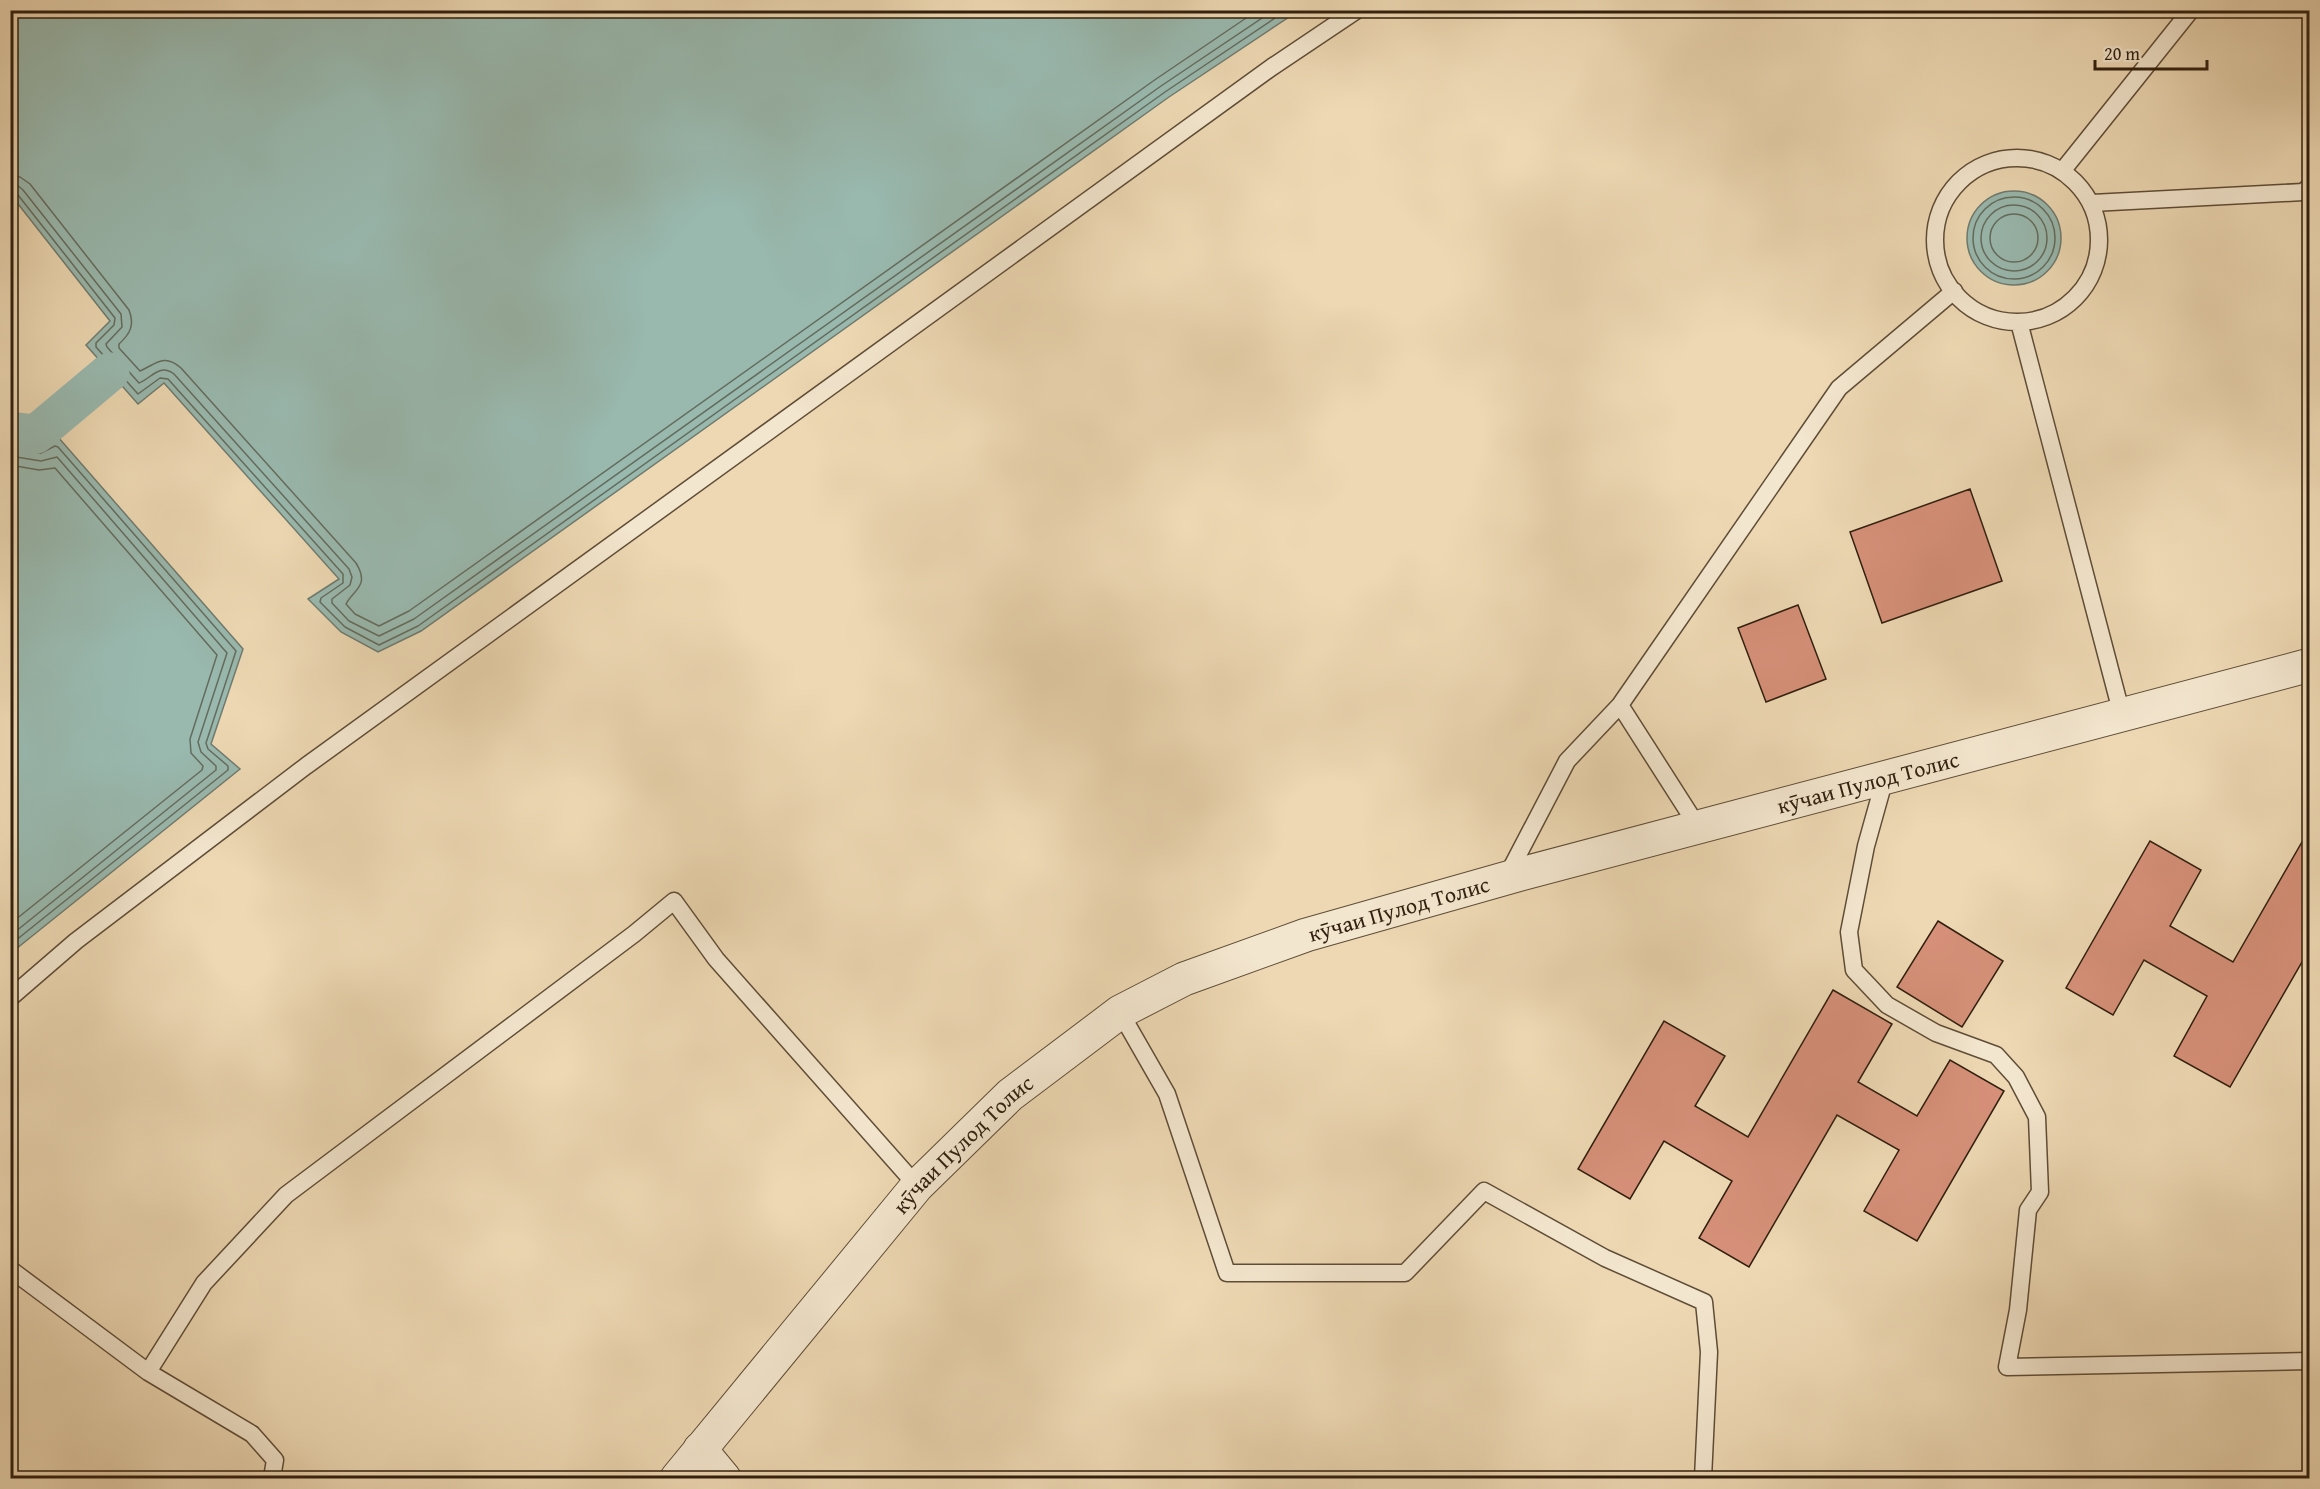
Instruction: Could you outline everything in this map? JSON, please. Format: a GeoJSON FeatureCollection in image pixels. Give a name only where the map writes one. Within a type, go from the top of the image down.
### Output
{"type":"FeatureCollection","features":[{"type":"Feature","properties":{"kind":"street","name":"кӯчаи Пулод Толис"},"geometry":{"type":"LineString","coordinates":[[676,1479],[917,1186],[1010,1095],[1120,1012],[1184,979],[1306,935],[1506,878],[2310,665]]}},
{"type":"Feature","properties":{"kind":"street"},"geometry":{"type":"LineString","coordinates":[[700,1449],[724,1479]]}},
{"type":"Feature","properties":{"kind":"lane"},"geometry":{"type":"LineString","coordinates":[[10,998],[76,941],[306,766],[1253,81],[1356,10]]}},
{"type":"Feature","properties":{"kind":"lane"},"geometry":{"type":"LineString","coordinates":[[2063,170],[2191,10]]}},
{"type":"Feature","properties":{"kind":"lane"},"geometry":{"type":"LineString","coordinates":[[2022,156],[2063,170],[2092,203],[2100,245],[2086,287],[2054,316],[2012,324],[1970,310],[1941,277],[1933,235],[1947,194],[1980,165],[2022,156]]}},
{"type":"Feature","properties":{"kind":"lane"},"geometry":{"type":"LineString","coordinates":[[2092,203],[2303,192],[2310,186]]}},
{"type":"Feature","properties":{"kind":"lane"},"geometry":{"type":"LineString","coordinates":[[1506,878],[1567,761],[1620,705],[1839,388],[1954,291]]}},
{"type":"Feature","properties":{"kind":"lane"},"geometry":{"type":"LineString","coordinates":[[2019,322],[2122,715]]}},
{"type":"Feature","properties":{"kind":"lane"},"geometry":{"type":"LineString","coordinates":[[1620,705],[1698,827]]}},
{"type":"Feature","properties":{"kind":"lane"},"geometry":{"type":"LineString","coordinates":[[1885,778],[1866,846],[1849,932],[1854,970],[1887,1005],[1936,1033],[1996,1055],[2016,1077],[2037,1116],[2040,1191],[2028,1210],[2018,1310],[2007,1367],[2310,1361]]}},
{"type":"Feature","properties":{"kind":"lane"},"geometry":{"type":"LineString","coordinates":[[148,1372],[204,1283],[286,1194],[674,901],[716,959],[917,1186]]}},
{"type":"Feature","properties":{"kind":"lane"},"geometry":{"type":"LineString","coordinates":[[1120,1012],[1167,1094],[1227,1274],[1405,1274],[1484,1191],[1605,1258],[1704,1302],[1709,1352],[1703,1479]]}},
{"type":"Feature","properties":{"kind":"lane"},"geometry":{"type":"LineString","coordinates":[[10,1269],[148,1372],[252,1434],[275,1460],[272,1479]]}},
{"type":"Feature","properties":{"kind":"water"},"geometry":{"type":"Polygon","coordinates":[[[11,10],[1298,11],[1169,97],[421,631],[378,652],[341,632],[308,599],[339,579],[164,383],[138,404],[86,345],[110,321],[11,195],[11,10]]]}},
{"type":"Feature","properties":{"kind":"water"},"geometry":{"type":"Polygon","coordinates":[[[2014,191],[2032,195],[2047,205],[2057,220],[2061,238],[2057,256],[2047,271],[2032,281],[2014,285],[1996,281],[1981,271],[1971,256],[1967,238],[1971,220],[1981,205],[1996,195],[2014,191]]]}},
{"type":"Feature","properties":{"kind":"water"},"geometry":{"type":"Polygon","coordinates":[[[58,437],[243,649],[211,744],[240,769],[11,953],[11,443],[42,447],[58,437]]]}},
{"type":"Feature","properties":{"kind":"building"},"geometry":{"type":"Polygon","coordinates":[[[1970,489],[2002,581],[1882,623],[1850,532],[1970,489]]]}},
{"type":"Feature","properties":{"kind":"building"},"geometry":{"type":"Polygon","coordinates":[[[1798,605],[1826,679],[1766,702],[1738,628],[1798,605]]]}},
{"type":"Feature","properties":{"kind":"building"},"geometry":{"type":"Polygon","coordinates":[[[2310,828],[2310,948],[2230,1087],[2174,1056],[2207,996],[2144,960],[2113,1015],[2066,988],[2150,841],[2201,870],[2170,926],[2233,962],[2310,828]]]}},
{"type":"Feature","properties":{"kind":"building"},"geometry":{"type":"Polygon","coordinates":[[[1938,921],[2003,961],[1962,1027],[1897,987],[1938,921]]]}},
{"type":"Feature","properties":{"kind":"building"},"geometry":{"type":"Polygon","coordinates":[[[1833,990],[1892,1024],[1858,1082],[1917,1116],[1950,1060],[2004,1091],[1917,1241],[1864,1211],[1899,1150],[1837,1115],[1749,1267],[1699,1238],[1732,1181],[1664,1141],[1630,1199],[1578,1169],[1664,1021],[1725,1056],[1695,1106],[1748,1137],[1833,990]]]}},
{"type":"Feature","properties":{"kind":"waterway"},"geometry":{"type":"LineString","coordinates":[[10,431],[36,434],[110,372]]}}]}
